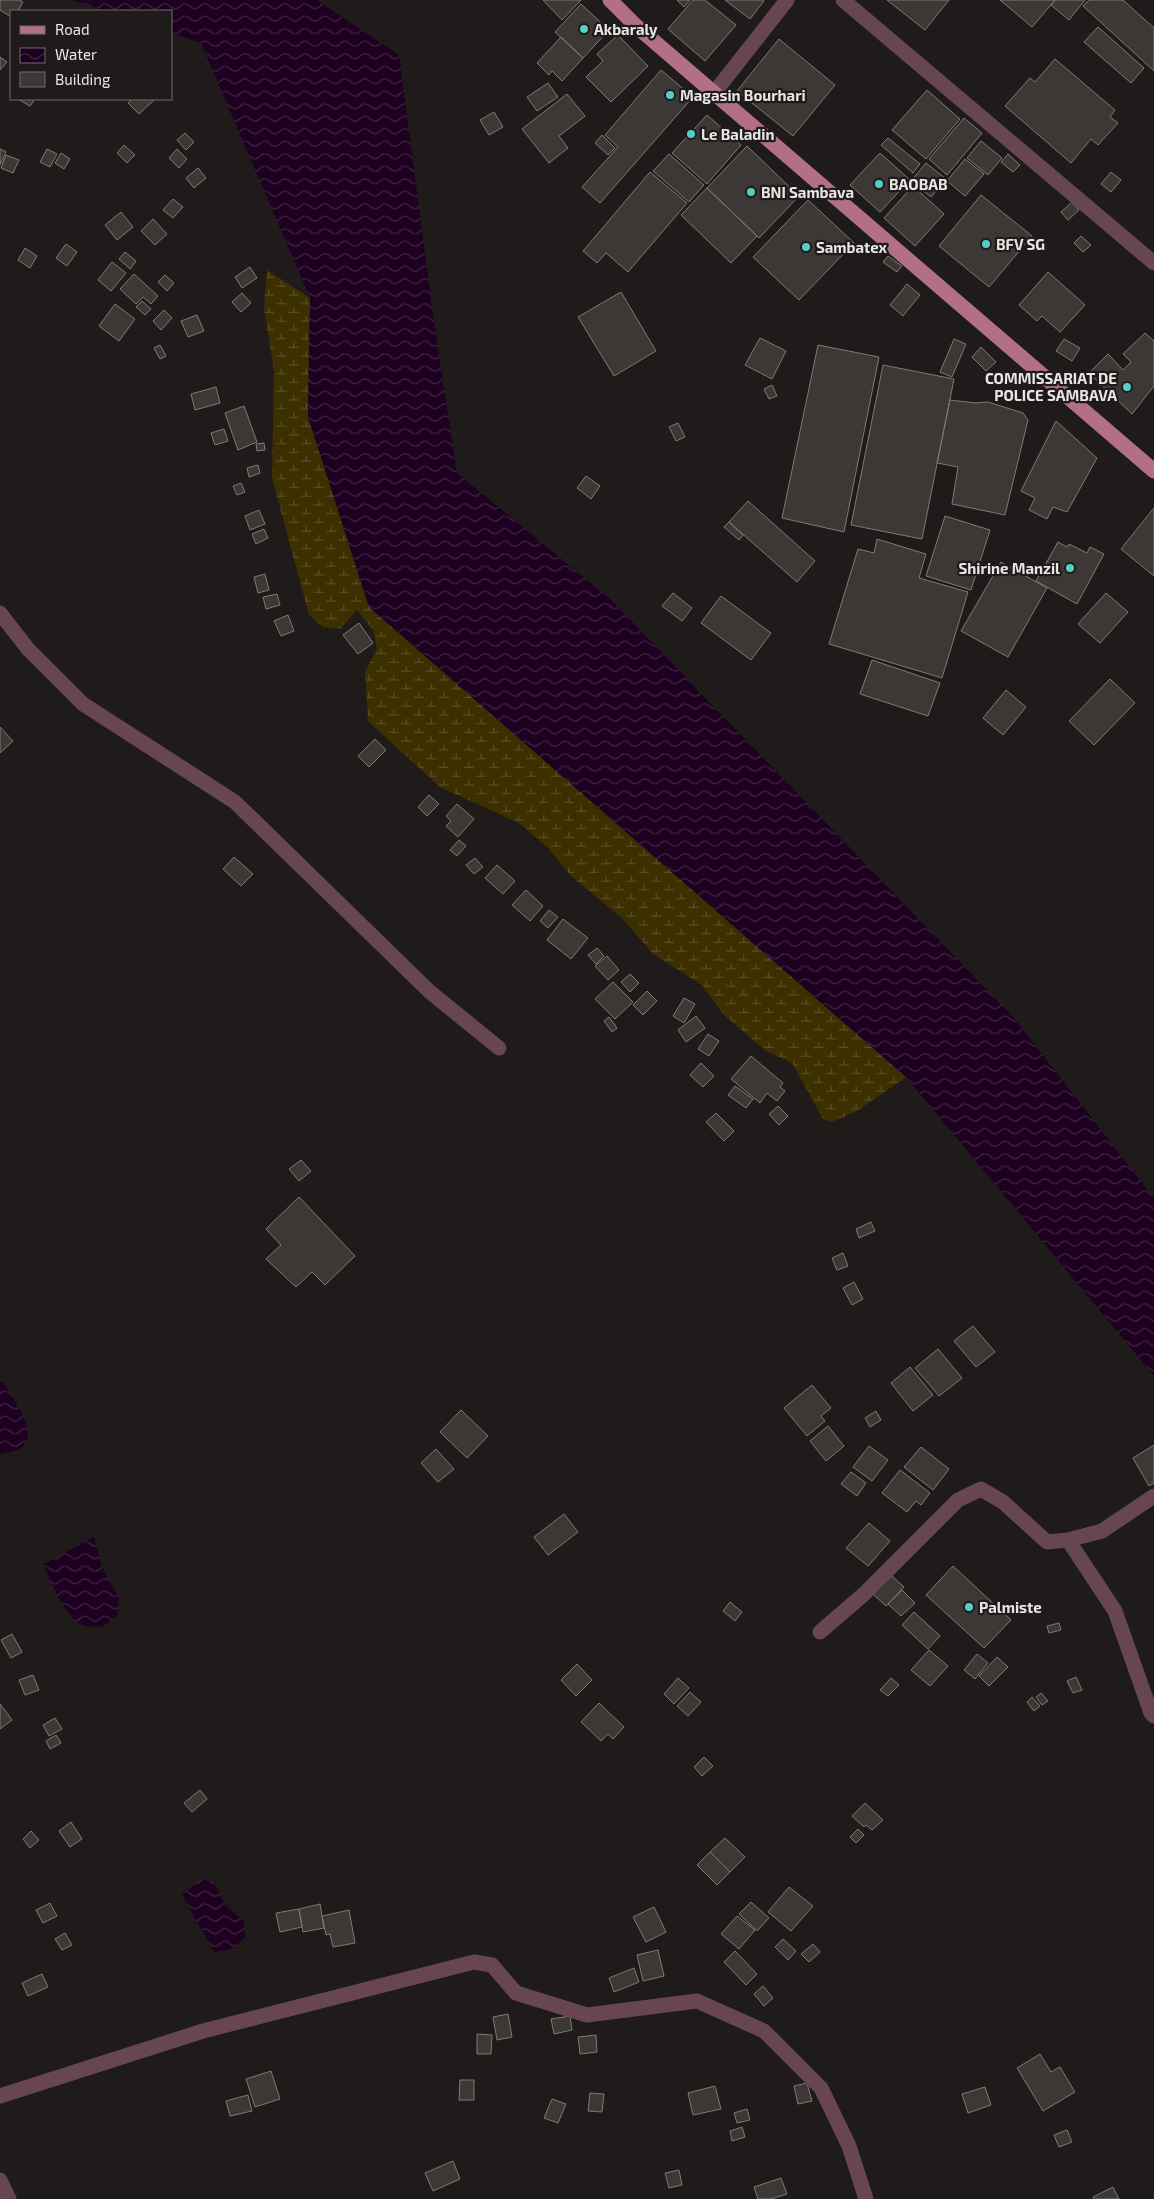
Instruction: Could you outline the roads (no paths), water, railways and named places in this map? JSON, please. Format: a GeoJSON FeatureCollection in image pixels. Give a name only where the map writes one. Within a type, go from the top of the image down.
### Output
{"type":"FeatureCollection","features":[{"type":"Feature","properties":{"kind":"main road"},"geometry":{"type":"LineString","coordinates":[[610,0],[635,25],[1154,471]]}},
{"type":"Feature","properties":{"kind":"street"},"geometry":{"type":"LineString","coordinates":[[714,93],[787,0]]}},
{"type":"Feature","properties":{"kind":"street"},"geometry":{"type":"LineString","coordinates":[[843,0],[1154,263]]}},
{"type":"Feature","properties":{"kind":"street"},"geometry":{"type":"LineString","coordinates":[[0,613],[28,650],[82,704],[235,802],[430,992],[499,1048]]}},
{"type":"Feature","properties":{"kind":"street"},"geometry":{"type":"LineString","coordinates":[[820,1632],[864,1594],[958,1500],[981,1489],[1003,1502],[1047,1542],[1068,1540],[1102,1531],[1154,1496]]}},
{"type":"Feature","properties":{"kind":"street"},"geometry":{"type":"LineString","coordinates":[[1068,1540],[1116,1611],[1151,1713],[1154,1716]]}},
{"type":"Feature","properties":{"kind":"street"},"geometry":{"type":"LineString","coordinates":[[0,2096],[203,2031],[474,1962],[492,1965],[516,1993],[587,2015],[697,2001],[764,2031],[821,2088],[849,2146],[866,2199]]}},
{"type":"Feature","properties":{"kind":"street"},"geometry":{"type":"LineString","coordinates":[[0,2180],[9,2199]]}},
{"type":"Feature","properties":{"kind":"water"},"geometry":{"type":"Polygon","coordinates":[[[71,0],[317,0],[399,55],[434,322],[457,473],[610,599],[1014,1018],[1154,1198],[1154,1376],[906,1077],[369,607],[308,417],[310,298],[201,43],[172,33],[172,10],[102,10],[71,0]]]}},
{"type":"Feature","properties":{"kind":"water"},"geometry":{"type":"Polygon","coordinates":[[[0,1378],[22,1414],[28,1435],[26,1443],[19,1449],[0,1454],[0,1378]]]}},
{"type":"Feature","properties":{"kind":"water"},"geometry":{"type":"Polygon","coordinates":[[[94,1537],[102,1567],[119,1599],[117,1616],[102,1627],[82,1625],[70,1615],[59,1598],[43,1564],[94,1537]]]}},
{"type":"Feature","properties":{"kind":"water"},"geometry":{"type":"Polygon","coordinates":[[[200,1880],[206,1880],[214,1884],[226,1905],[244,1921],[245,1938],[231,1949],[214,1952],[182,1895],[200,1880]]]}},
{"type":"Feature","properties":{"kind":"place","name":"Akbaraly"},"geometry":{"type":"Point","coordinates":[584,29]}},
{"type":"Feature","properties":{"kind":"place","name":"Magasin Bourhari"},"geometry":{"type":"Point","coordinates":[670,95]}},
{"type":"Feature","properties":{"kind":"place","name":"Le Baladin"},"geometry":{"type":"Point","coordinates":[691,134]}},
{"type":"Feature","properties":{"kind":"place","name":"BAOBAB"},"geometry":{"type":"Point","coordinates":[879,184]}},
{"type":"Feature","properties":{"kind":"place","name":"BNI Sambava"},"geometry":{"type":"Point","coordinates":[751,192]}},
{"type":"Feature","properties":{"kind":"place","name":"BFV SG"},"geometry":{"type":"Point","coordinates":[986,244]}},
{"type":"Feature","properties":{"kind":"place","name":"Sambatex"},"geometry":{"type":"Point","coordinates":[806,247]}},
{"type":"Feature","properties":{"kind":"place","name":"COMMISSARIAT DE POLICE SAMBAVA"},"geometry":{"type":"Point","coordinates":[1127,387]}},
{"type":"Feature","properties":{"kind":"place","name":"Shirine Manzil"},"geometry":{"type":"Point","coordinates":[1070,568]}},
{"type":"Feature","properties":{"kind":"place","name":"Palmiste"},"geometry":{"type":"Point","coordinates":[969,1607]}}]}
